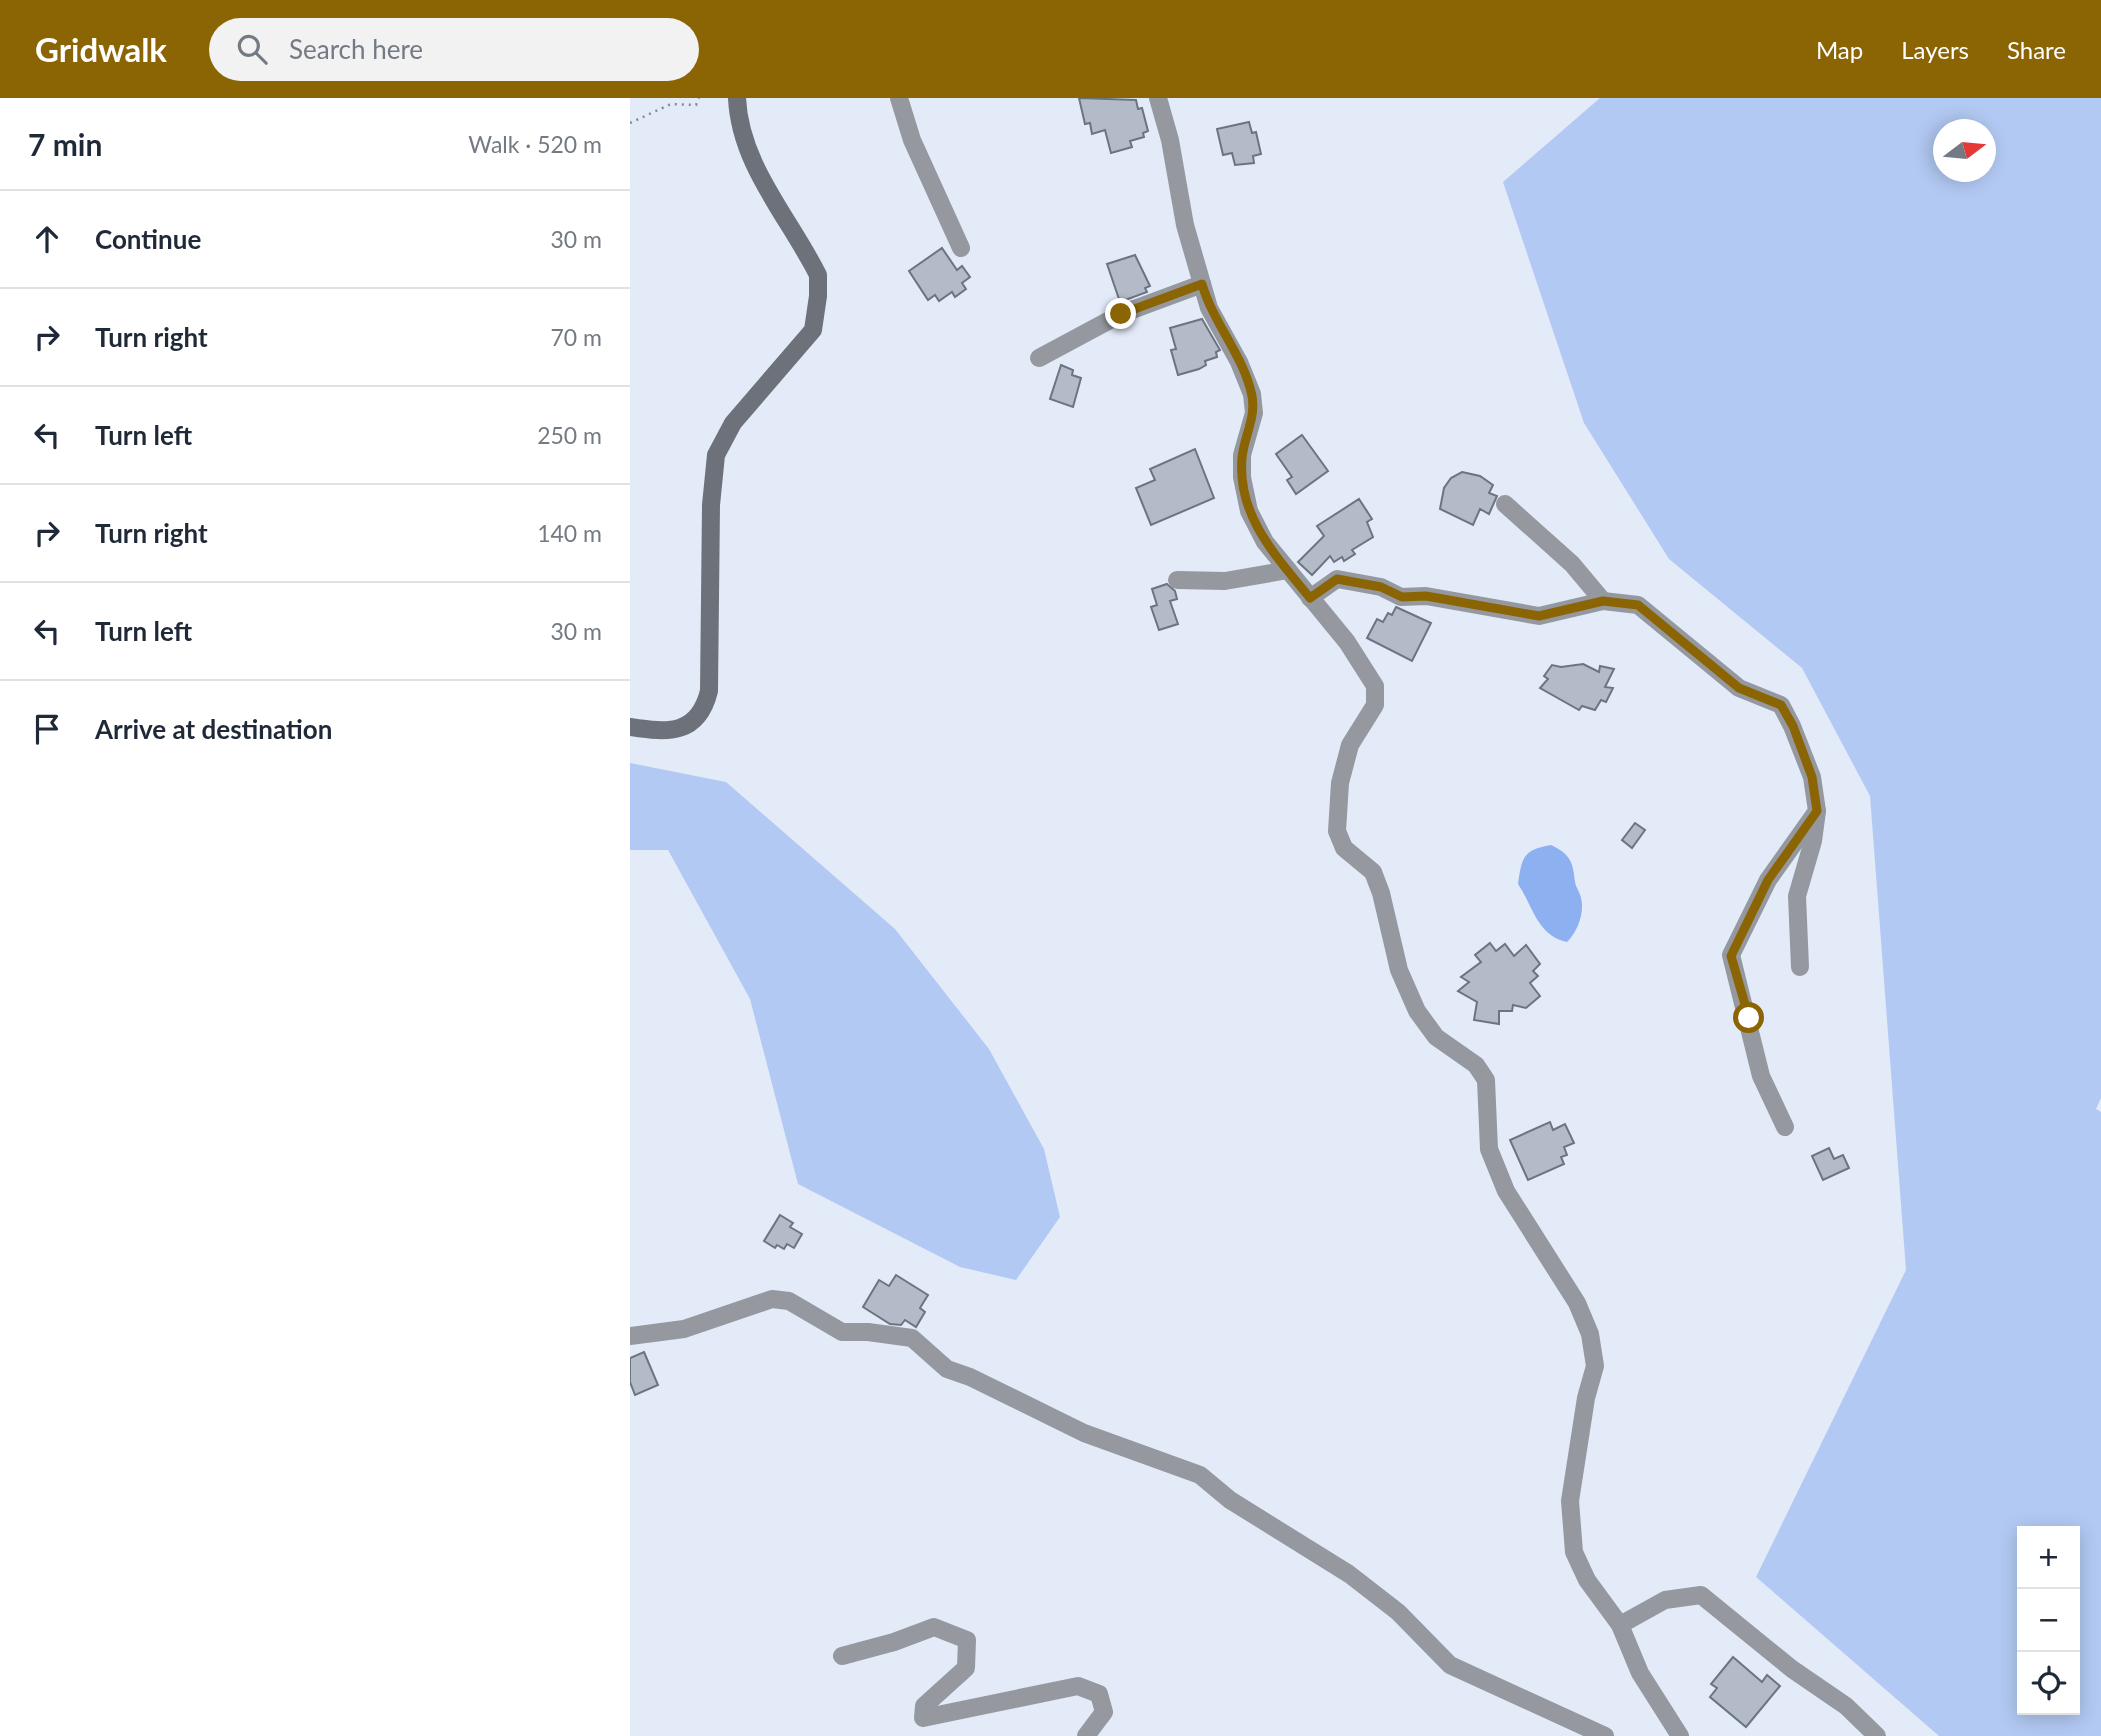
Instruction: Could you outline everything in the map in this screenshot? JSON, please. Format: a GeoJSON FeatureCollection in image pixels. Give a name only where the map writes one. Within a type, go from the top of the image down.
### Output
{"type":"FeatureCollection","features":[{"type":"Feature","properties":{"kind":"main road"},"geometry":{"type":"LineString","coordinates":[[630,727],[652,731],[681,729],[704,710],[709,691],[711,505],[716,455],[733,424],[813,330],[818,275],[746,148],[738,123],[737,98]]}},
{"type":"Feature","properties":{"kind":"street"},"geometry":{"type":"LineString","coordinates":[[899,98],[912,140],[961,248]]}},
{"type":"Feature","properties":{"kind":"street"},"geometry":{"type":"LineString","coordinates":[[1158,98],[1170,140],[1185,225],[1209,308],[1239,362],[1251,394],[1254,413],[1242,455],[1242,477],[1249,511],[1265,542],[1347,642],[1375,686],[1375,705],[1350,745],[1344,770],[1337,831],[1344,848],[1373,872],[1381,892],[1399,970],[1417,1011],[1436,1037],[1476,1065],[1486,1080],[1489,1149],[1506,1191],[1577,1303],[1590,1335],[1595,1366],[1576,1451],[1570,1501],[1574,1552],[1587,1580],[1620,1625],[1640,1673],[1680,1736]]}},
{"type":"Feature","properties":{"kind":"street"},"geometry":{"type":"LineString","coordinates":[[1039,358],[1121,314],[1202,284]]}},
{"type":"Feature","properties":{"kind":"street"},"geometry":{"type":"LineString","coordinates":[[1505,504],[1572,565],[1603,601]]}},
{"type":"Feature","properties":{"kind":"street"},"geometry":{"type":"LineString","coordinates":[[1177,580],[1225,581],[1288,570]]}},
{"type":"Feature","properties":{"kind":"street"},"geometry":{"type":"LineString","coordinates":[[1310,598],[1337,579],[1381,587],[1402,597],[1426,596],[1539,616],[1603,601],[1638,605],[1739,688],[1781,705],[1793,726],[1812,777],[1817,811],[1813,841],[1797,896],[1800,967]]}},
{"type":"Feature","properties":{"kind":"street"},"geometry":{"type":"LineString","coordinates":[[1785,1127],[1761,1076],[1731,956],[1768,880],[1817,811]]}},
{"type":"Feature","properties":{"kind":"street"},"geometry":{"type":"LineString","coordinates":[[630,1336],[684,1329],[772,1299],[789,1301],[842,1332],[868,1332],[912,1338],[947,1369],[971,1377],[1084,1433],[1200,1475],[1230,1500],[1349,1574],[1398,1612],[1450,1665],[1605,1736]]}},
{"type":"Feature","properties":{"kind":"street"},"geometry":{"type":"LineString","coordinates":[[1620,1625],[1665,1600],[1701,1595],[1792,1669],[1846,1706],[1878,1736]]}},
{"type":"Feature","properties":{"kind":"street"},"geometry":{"type":"LineString","coordinates":[[842,1656],[894,1642],[934,1627],[967,1640],[966,1668],[924,1706],[923,1718],[1078,1686],[1099,1694],[1104,1712],[1086,1736]]}},
{"type":"Feature","properties":{"kind":"path"},"geometry":{"type":"LineString","coordinates":[[630,123],[671,104],[696,105],[699,98]]}},
{"type":"Feature","properties":{"kind":"shaded area"},"geometry":{"type":"Polygon","coordinates":[[[1600,98],[2101,98],[2101,1098],[2096,1109],[2101,1112],[2101,1736],[1939,1736],[1756,1577],[1906,1270],[1870,796],[1802,668],[1669,559],[1584,423],[1503,182],[1600,98]]]}},
{"type":"Feature","properties":{"kind":"shaded area"},"geometry":{"type":"Polygon","coordinates":[[[630,763],[726,782],[895,929],[989,1049],[1044,1149],[1060,1217],[1016,1280],[960,1267],[798,1184],[750,999],[668,850],[630,850],[630,763]]]}},
{"type":"Feature","properties":{"kind":"shaded area"},"geometry":{"type":"Polygon","coordinates":[[[1551,845],[1570,860],[1582,904],[1579,922],[1567,942],[1557,939],[1542,927],[1518,884],[1523,861],[1529,852],[1551,845]]]}},
{"type":"Feature","properties":{"kind":"building"},"geometry":{"type":"Polygon","coordinates":[[[1079,98],[1136,100],[1138,109],[1142,108],[1148,131],[1143,133],[1144,137],[1130,141],[1132,147],[1111,153],[1105,130],[1092,134],[1090,123],[1085,124],[1079,98]]]}},
{"type":"Feature","properties":{"kind":"building"},"geometry":{"type":"Polygon","coordinates":[[[1249,122],[1252,133],[1256,132],[1261,154],[1253,156],[1254,163],[1235,165],[1232,153],[1223,155],[1217,129],[1249,122]]]}},
{"type":"Feature","properties":{"kind":"building"},"geometry":{"type":"Polygon","coordinates":[[[942,248],[957,270],[962,266],[970,277],[962,283],[966,289],[955,297],[952,292],[939,301],[935,295],[928,300],[909,271],[942,248]]]}},
{"type":"Feature","properties":{"kind":"building"},"geometry":{"type":"Polygon","coordinates":[[[1135,255],[1150,286],[1145,288],[1147,292],[1120,302],[1107,264],[1135,255]]]}},
{"type":"Feature","properties":{"kind":"building"},"geometry":{"type":"Polygon","coordinates":[[[1202,319],[1220,350],[1216,352],[1217,357],[1205,361],[1206,365],[1199,369],[1178,375],[1171,350],[1176,349],[1170,328],[1202,319]]]}},
{"type":"Feature","properties":{"kind":"building"},"geometry":{"type":"Polygon","coordinates":[[[1061,365],[1073,370],[1072,375],[1081,378],[1073,407],[1050,399],[1061,365]]]}},
{"type":"Feature","properties":{"kind":"building"},"geometry":{"type":"Polygon","coordinates":[[[1302,435],[1328,471],[1296,494],[1287,480],[1292,477],[1276,454],[1302,435]]]}},
{"type":"Feature","properties":{"kind":"building"},"geometry":{"type":"Polygon","coordinates":[[[1195,449],[1214,498],[1151,525],[1136,488],[1155,480],[1150,469],[1195,449]]]}},
{"type":"Feature","properties":{"kind":"building"},"geometry":{"type":"Polygon","coordinates":[[[1462,472],[1480,476],[1493,485],[1489,493],[1497,496],[1489,514],[1480,509],[1473,525],[1440,509],[1444,488],[1451,478],[1462,472]]]}},
{"type":"Feature","properties":{"kind":"building"},"geometry":{"type":"Polygon","coordinates":[[[1359,499],[1372,519],[1367,522],[1373,537],[1352,550],[1355,554],[1344,561],[1342,557],[1334,562],[1330,556],[1312,575],[1298,562],[1324,536],[1317,526],[1359,499]]]}},
{"type":"Feature","properties":{"kind":"building"},"geometry":{"type":"Polygon","coordinates":[[[1167,584],[1175,591],[1177,599],[1170,601],[1178,624],[1159,630],[1151,607],[1157,605],[1152,589],[1167,584]]]}},
{"type":"Feature","properties":{"kind":"building"},"geometry":{"type":"Polygon","coordinates":[[[1396,607],[1431,623],[1412,661],[1367,638],[1377,619],[1383,622],[1388,613],[1392,615],[1396,607]]]}},
{"type":"Feature","properties":{"kind":"building"},"geometry":{"type":"Polygon","coordinates":[[[1583,664],[1599,672],[1600,666],[1614,669],[1605,687],[1613,688],[1606,702],[1601,700],[1595,710],[1582,706],[1579,710],[1540,688],[1548,679],[1544,676],[1552,665],[1561,667],[1583,664]]]}},
{"type":"Feature","properties":{"kind":"building"},"geometry":{"type":"Polygon","coordinates":[[[1635,823],[1645,830],[1632,848],[1622,840],[1635,823]]]}},
{"type":"Feature","properties":{"kind":"building"},"geometry":{"type":"Polygon","coordinates":[[[1490,943],[1496,951],[1505,944],[1514,956],[1526,945],[1540,964],[1533,971],[1538,976],[1530,983],[1540,996],[1526,1008],[1513,1005],[1512,1011],[1499,1011],[1499,1024],[1474,1020],[1477,1002],[1458,991],[1469,982],[1461,977],[1481,962],[1475,955],[1490,943]]]}},
{"type":"Feature","properties":{"kind":"building"},"geometry":{"type":"Polygon","coordinates":[[[1550,1122],[1553,1130],[1565,1124],[1574,1143],[1564,1147],[1567,1155],[1561,1157],[1564,1164],[1528,1180],[1510,1140],[1550,1122]]]}},
{"type":"Feature","properties":{"kind":"building"},"geometry":{"type":"Polygon","coordinates":[[[1829,1148],[1834,1159],[1843,1155],[1849,1168],[1823,1180],[1812,1156],[1829,1148]]]}},
{"type":"Feature","properties":{"kind":"building"},"geometry":{"type":"Polygon","coordinates":[[[780,1215],[793,1223],[790,1227],[802,1234],[794,1248],[787,1244],[784,1249],[777,1245],[775,1248],[764,1241],[780,1215]]]}},
{"type":"Feature","properties":{"kind":"building"},"geometry":{"type":"Polygon","coordinates":[[[896,1275],[928,1295],[920,1308],[925,1312],[916,1327],[905,1320],[901,1325],[890,1324],[863,1307],[879,1280],[889,1286],[896,1275]]]}},
{"type":"Feature","properties":{"kind":"building"},"geometry":{"type":"Polygon","coordinates":[[[644,1352],[658,1385],[635,1395],[630,1382],[630,1358],[644,1352]]]}},
{"type":"Feature","properties":{"kind":"building"},"geometry":{"type":"Polygon","coordinates":[[[1733,1657],[1762,1682],[1767,1675],[1780,1686],[1746,1727],[1710,1697],[1717,1688],[1711,1684],[1733,1657]]]}},
{"type":"Feature","properties":{"kind":"route"},"geometry":{"type":"LineString","coordinates":[[1121,314],[1202,284],[1209,308],[1239,362],[1251,394],[1254,413],[1242,455],[1242,477],[1249,511],[1265,542],[1310,598],[1337,579],[1381,587],[1402,597],[1426,596],[1539,616],[1603,601],[1638,605],[1739,688],[1781,705],[1793,726],[1812,777],[1817,811],[1768,880],[1741,930],[1731,956],[1749,1018]]}}]}
